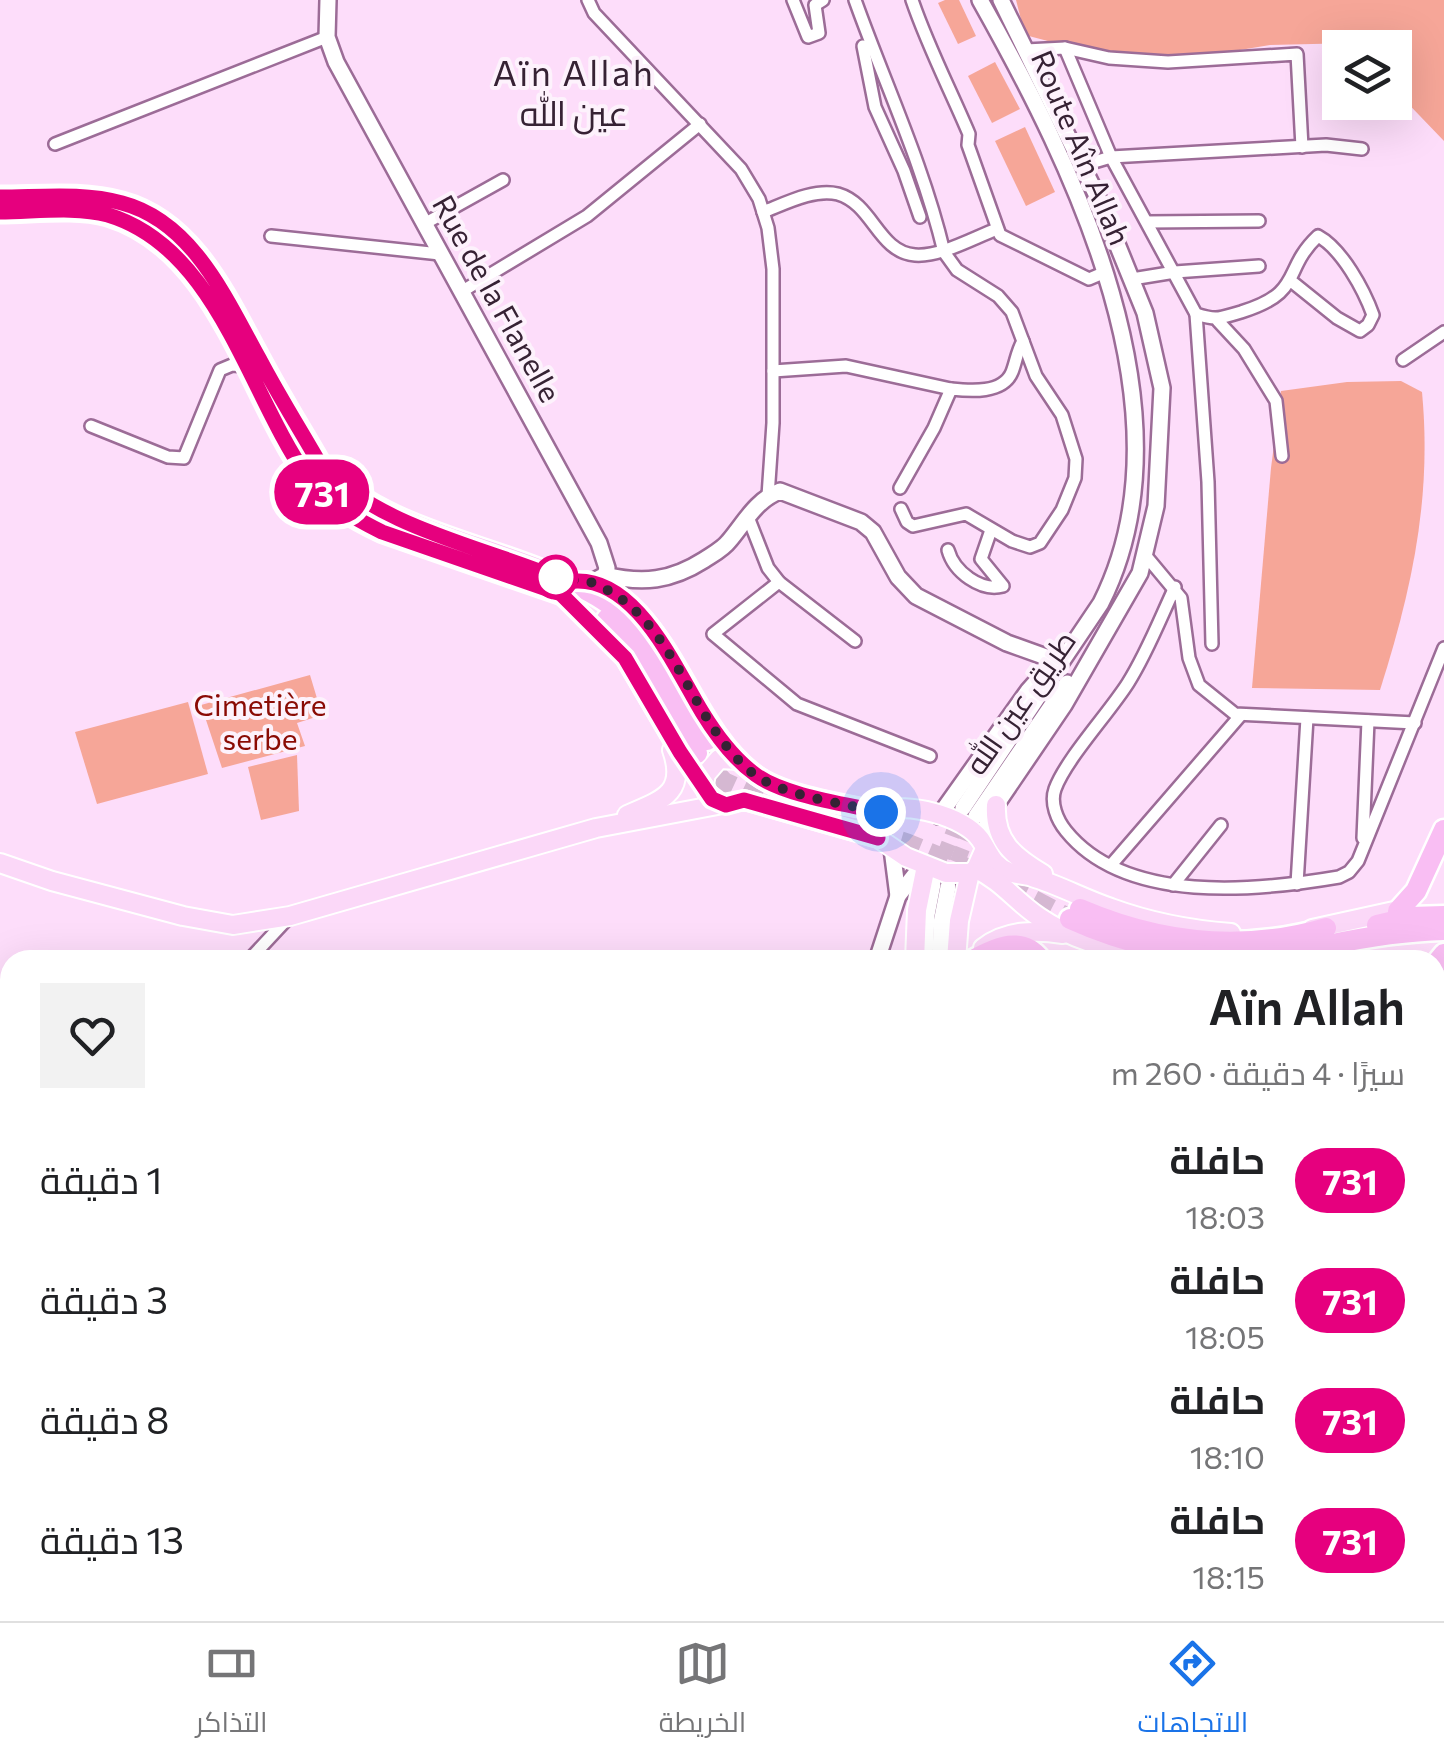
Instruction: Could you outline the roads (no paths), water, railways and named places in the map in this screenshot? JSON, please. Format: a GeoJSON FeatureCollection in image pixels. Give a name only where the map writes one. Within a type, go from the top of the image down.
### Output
{"type":"FeatureCollection","features":[{"type":"Feature","properties":{"kind":"highway"},"geometry":{"type":"LineString","coordinates":[[0,197],[96,198],[126,204],[160,221],[187,244],[220,284],[321,466],[342,488],[365,504],[564,588],[602,614],[636,649],[677,724],[708,744]]}},
{"type":"Feature","properties":{"kind":"highway"},"geometry":{"type":"LineString","coordinates":[[0,212],[102,214],[131,223],[178,259],[197,282],[309,480],[334,503],[382,532],[564,588]]}},
{"type":"Feature","properties":{"kind":"highway"},"geometry":{"type":"LineString","coordinates":[[1398,910],[1416,891],[1444,830]]}},
{"type":"Feature","properties":{"kind":"highway"},"geometry":{"type":"LineString","coordinates":[[1398,910],[1444,906]]}},
{"type":"Feature","properties":{"kind":"highway"},"geometry":{"type":"LineString","coordinates":[[1073,914],[1208,942],[1251,943],[1444,930]]}},
{"type":"Feature","properties":{"kind":"highway"},"geometry":{"type":"LineString","coordinates":[[1073,914],[1132,944],[1164,950]]}},
{"type":"Feature","properties":{"kind":"highway"},"geometry":{"type":"LineString","coordinates":[[1303,950],[1325,936],[1394,920],[1444,916]]}},
{"type":"Feature","properties":{"kind":"highway"},"geometry":{"type":"LineString","coordinates":[[999,950],[1014,944],[1032,950]]}},
{"type":"Feature","properties":{"kind":"main road"},"geometry":{"type":"LineString","coordinates":[[327,37],[328,0]]}},
{"type":"Feature","properties":{"kind":"main road","name":"Route Aîn Allah"},"geometry":{"type":"LineString","coordinates":[[980,0],[1067,171],[1119,318],[1134,389],[1134,484],[1118,566],[1101,603],[1060,662]]}},
{"type":"Feature","properties":{"kind":"main road","name":"Route Aîn Allah"},"geometry":{"type":"LineString","coordinates":[[1001,0],[1084,165],[1132,278],[1162,388],[1156,506],[1146,556],[1112,624]]}},
{"type":"Feature","properties":{"kind":"main road","name":"Rue de la Flanelle"},"geometry":{"type":"LineString","coordinates":[[327,37],[336,62],[599,543],[607,568],[598,579]]}},
{"type":"Feature","properties":{"kind":"main road"},"geometry":{"type":"LineString","coordinates":[[720,804],[712,799],[680,752],[625,658],[564,588],[598,579],[661,581],[682,574],[725,546],[768,496],[780,491],[861,522],[873,532],[898,577],[916,596],[1007,643],[1060,662]]}},
{"type":"Feature","properties":{"kind":"main road"},"geometry":{"type":"LineString","coordinates":[[598,579],[638,612],[663,642],[701,711],[708,744],[779,786],[889,810],[940,816],[967,828],[978,858],[1042,920],[1073,914]]}},
{"type":"Feature","properties":{"kind":"main road"},"geometry":{"type":"LineString","coordinates":[[957,950],[958,921],[996,805],[1064,705],[1112,624]]}},
{"type":"Feature","properties":{"kind":"main road","name":"طريق عين الله"},"geometry":{"type":"LineString","coordinates":[[1060,662],[969,812],[1112,624]]}},
{"type":"Feature","properties":{"kind":"main road"},"geometry":{"type":"LineString","coordinates":[[940,816],[1028,690],[1060,662]]}},
{"type":"Feature","properties":{"kind":"main road"},"geometry":{"type":"LineString","coordinates":[[0,863],[52,881],[210,923],[233,925],[290,916],[596,828],[654,803],[676,784],[677,767],[660,716]]}},
{"type":"Feature","properties":{"kind":"main road"},"geometry":{"type":"LineString","coordinates":[[708,744],[768,772],[889,810]]}},
{"type":"Feature","properties":{"kind":"main road"},"geometry":{"type":"LineString","coordinates":[[635,822],[672,807],[704,785],[706,774],[719,760],[743,763]]}},
{"type":"Feature","properties":{"kind":"main road"},"geometry":{"type":"LineString","coordinates":[[743,763],[752,780],[744,800]]}},
{"type":"Feature","properties":{"kind":"main road"},"geometry":{"type":"LineString","coordinates":[[596,828],[744,800],[885,843],[946,874],[978,858]]}},
{"type":"Feature","properties":{"kind":"main road"},"geometry":{"type":"LineString","coordinates":[[996,805],[997,833],[1004,844],[1073,914]]}},
{"type":"Feature","properties":{"kind":"main road"},"geometry":{"type":"LineString","coordinates":[[889,810],[876,823],[898,896]]}},
{"type":"Feature","properties":{"kind":"main road"},"geometry":{"type":"LineString","coordinates":[[978,858],[1134,950]]}},
{"type":"Feature","properties":{"kind":"main road"},"geometry":{"type":"LineString","coordinates":[[880,950],[898,896],[924,865]]}},
{"type":"Feature","properties":{"kind":"main road"},"geometry":{"type":"LineString","coordinates":[[915,950],[924,865]]}},
{"type":"Feature","properties":{"kind":"main road"},"geometry":{"type":"LineString","coordinates":[[925,950],[927,914],[941,886],[940,950]]}},
{"type":"Feature","properties":{"kind":"main road"},"geometry":{"type":"LineString","coordinates":[[1325,936],[1398,910]]}},
{"type":"Feature","properties":{"kind":"main road"},"geometry":{"type":"LineString","coordinates":[[983,950],[993,940],[1073,914]]}},
{"type":"Feature","properties":{"kind":"street"},"geometry":{"type":"LineString","coordinates":[[588,0],[594,14],[741,169],[763,212],[772,269],[768,496]]}},
{"type":"Feature","properties":{"kind":"street"},"geometry":{"type":"LineString","coordinates":[[793,0],[808,37],[812,37],[818,33],[815,5],[823,0]]}},
{"type":"Feature","properties":{"kind":"street"},"geometry":{"type":"LineString","coordinates":[[846,0],[868,63],[875,107],[920,217]]}},
{"type":"Feature","properties":{"kind":"street"},"geometry":{"type":"LineString","coordinates":[[854,0],[902,119],[943,249],[957,270],[1004,302],[1029,360],[1062,416],[1076,460],[1076,478],[1052,528],[1040,543],[1030,547],[966,514],[913,526],[906,522],[901,508]]}},
{"type":"Feature","properties":{"kind":"street"},"geometry":{"type":"LineString","coordinates":[[912,0],[933,58],[942,69],[969,134],[968,144],[1000,235],[1089,279],[1103,273]]}},
{"type":"Feature","properties":{"kind":"street"},"geometry":{"type":"LineString","coordinates":[[55,144],[327,37]]}},
{"type":"Feature","properties":{"kind":"street"},"geometry":{"type":"LineString","coordinates":[[1026,50],[1064,48],[1109,58],[1168,62],[1297,54],[1302,147]]}},
{"type":"Feature","properties":{"kind":"street"},"geometry":{"type":"LineString","coordinates":[[1064,48],[1111,157],[1196,314],[1208,482],[1212,644]]}},
{"type":"Feature","properties":{"kind":"street"},"geometry":{"type":"LineString","coordinates":[[462,292],[588,216],[700,124]]}},
{"type":"Feature","properties":{"kind":"street"},"geometry":{"type":"LineString","coordinates":[[1084,165],[1111,157],[1326,145],[1362,149]]}},
{"type":"Feature","properties":{"kind":"street"},"geometry":{"type":"LineString","coordinates":[[424,224],[503,180]]}},
{"type":"Feature","properties":{"kind":"street"},"geometry":{"type":"LineString","coordinates":[[763,212],[807,196],[838,194],[861,208],[892,247],[919,256],[997,229]]}},
{"type":"Feature","properties":{"kind":"street"},"geometry":{"type":"LineString","coordinates":[[1146,222],[1259,221]]}},
{"type":"Feature","properties":{"kind":"street"},"geometry":{"type":"LineString","coordinates":[[271,236],[440,254]]}},
{"type":"Feature","properties":{"kind":"street"},"geometry":{"type":"LineString","coordinates":[[1218,320],[1271,302],[1290,281],[1314,238],[1323,238],[1359,286],[1373,315],[1360,330],[1337,318],[1290,281]]}},
{"type":"Feature","properties":{"kind":"street"},"geometry":{"type":"LineString","coordinates":[[1132,278],[1259,266]]}},
{"type":"Feature","properties":{"kind":"street"},"geometry":{"type":"LineString","coordinates":[[1196,314],[1218,320],[1244,349],[1276,401],[1282,456]]}},
{"type":"Feature","properties":{"kind":"street"},"geometry":{"type":"LineString","coordinates":[[1403,360],[1444,332]]}},
{"type":"Feature","properties":{"kind":"street"},"geometry":{"type":"LineString","coordinates":[[1011,376],[1022,341]]}},
{"type":"Feature","properties":{"kind":"street"},"geometry":{"type":"LineString","coordinates":[[772,371],[846,366],[951,389],[990,388],[1029,360]]}},
{"type":"Feature","properties":{"kind":"street"},"geometry":{"type":"LineString","coordinates":[[91,426],[168,457],[184,458],[220,370],[232,365],[246,366]]}},
{"type":"Feature","properties":{"kind":"street"},"geometry":{"type":"LineString","coordinates":[[900,488],[951,389]]}},
{"type":"Feature","properties":{"kind":"street"},"geometry":{"type":"LineString","coordinates":[[748,517],[768,568],[779,582],[855,641]]}},
{"type":"Feature","properties":{"kind":"street"},"geometry":{"type":"LineString","coordinates":[[948,550],[957,568],[968,576],[986,586],[1004,586],[982,559],[992,530]]}},
{"type":"Feature","properties":{"kind":"street"},"geometry":{"type":"LineString","coordinates":[[1146,556],[1175,587],[1184,608],[1192,671],[1199,684],[1240,716],[1415,723]]}},
{"type":"Feature","properties":{"kind":"street"},"geometry":{"type":"LineString","coordinates":[[779,582],[713,634],[797,704],[930,756]]}},
{"type":"Feature","properties":{"kind":"street"},"geometry":{"type":"LineString","coordinates":[[1175,587],[1127,684],[1054,790],[1059,822],[1083,848],[1144,878],[1173,884],[1270,888],[1339,878],[1349,872],[1358,862],[1444,648]]}},
{"type":"Feature","properties":{"kind":"street"},"geometry":{"type":"LineString","coordinates":[[1111,865],[1240,716]]}},
{"type":"Feature","properties":{"kind":"street"},"geometry":{"type":"LineString","coordinates":[[1297,884],[1307,718]]}},
{"type":"Feature","properties":{"kind":"street"},"geometry":{"type":"LineString","coordinates":[[1363,848],[1368,721]]}},
{"type":"Feature","properties":{"kind":"street"},"geometry":{"type":"LineString","coordinates":[[1173,884],[1221,825]]}},
{"type":"Feature","properties":{"kind":"street"},"geometry":{"type":"LineString","coordinates":[[258,950],[290,916]]}},
{"type":"Feature","properties":{"kind":"street"},"geometry":{"type":"LineString","coordinates":[[0,1304],[0,1326]]}},
{"type":"Feature","properties":{"kind":"tunnel"},"geometry":{"type":"LineString","coordinates":[[697,753],[724,782],[763,800]]}},
{"type":"Feature","properties":{"kind":"tunnel"},"geometry":{"type":"LineString","coordinates":[[935,879],[961,812]]}},
{"type":"Feature","properties":{"kind":"tunnel"},"geometry":{"type":"LineString","coordinates":[[949,884],[973,821]]}},
{"type":"Feature","properties":{"kind":"tunnel"},"geometry":{"type":"LineString","coordinates":[[872,833],[981,874]]}},
{"type":"Feature","properties":{"kind":"tunnel"},"geometry":{"type":"LineString","coordinates":[[1007,886],[1070,919]]}},
{"type":"Feature","properties":{"kind":"district","name":"Aïn Allah عين الله"},"geometry":{"type":"Point","coordinates":[574,94]}},
{"type":"Feature","properties":{"kind":"park label","name":"Cimetière serbe"},"geometry":{"type":"Point","coordinates":[260,723]}}]}
